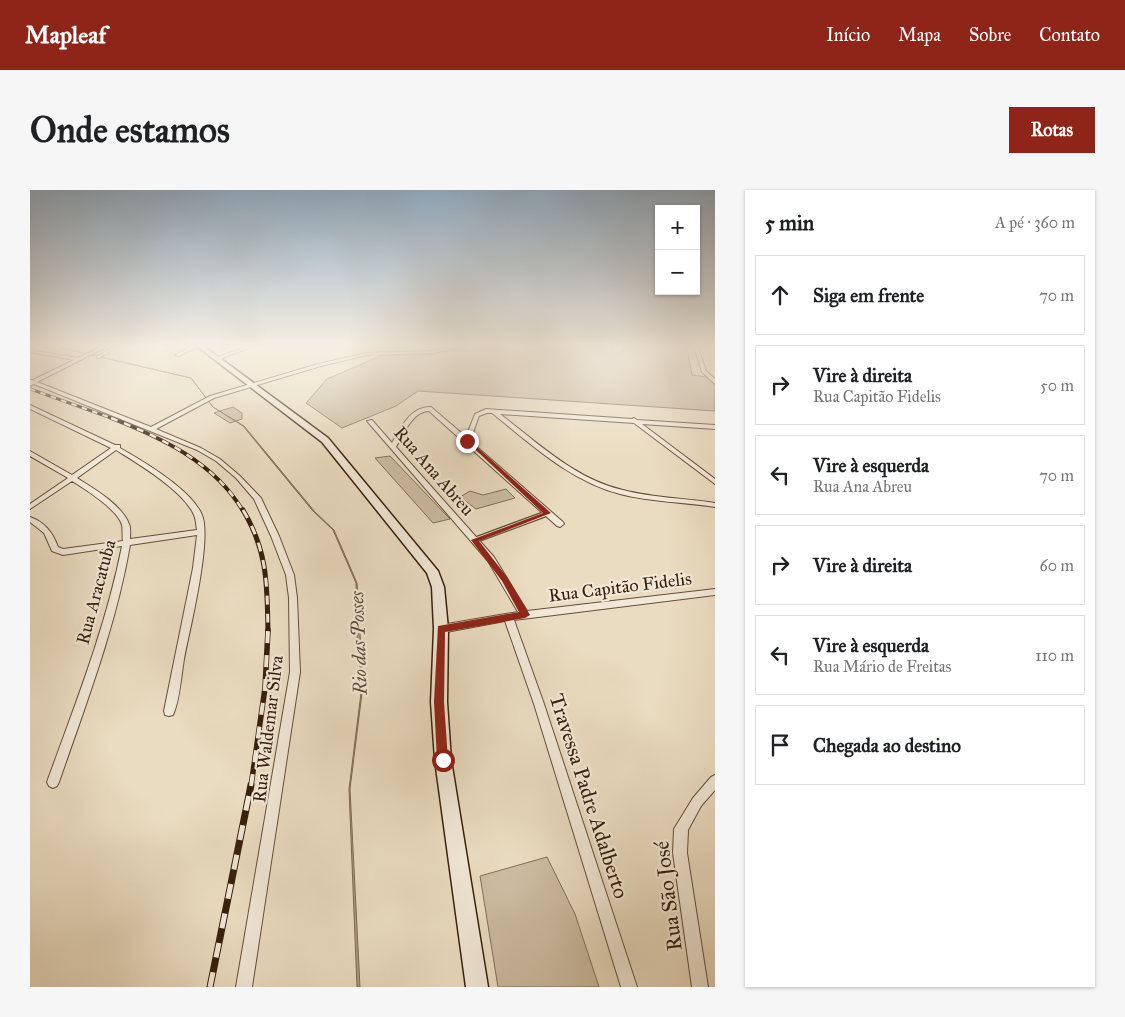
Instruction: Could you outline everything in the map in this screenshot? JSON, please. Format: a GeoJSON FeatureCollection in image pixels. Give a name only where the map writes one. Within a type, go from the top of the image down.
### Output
{"type":"FeatureCollection","features":[{"type":"Feature","properties":{"kind":"main road"},"geometry":{"type":"LineString","coordinates":[[252,384],[325,440],[419,553],[432,572],[438,587],[441,629],[439,702],[443,760],[478,987]]}},
{"type":"Feature","properties":{"kind":"street","name":"Rua Waldemar Silva"},"geometry":{"type":"LineString","coordinates":[[37,384],[199,449],[238,477],[257,498],[275,536],[291,583],[295,672],[244,987]]}},
{"type":"Feature","properties":{"kind":"street"},"geometry":{"type":"LineString","coordinates":[[152,429],[212,397],[251,384]]}},
{"type":"Feature","properties":{"kind":"street"},"geometry":{"type":"LineString","coordinates":[[30,406],[118,446],[149,467],[188,500],[198,515],[201,532],[197,568],[169,711]]}},
{"type":"Feature","properties":{"kind":"street"},"geometry":{"type":"LineString","coordinates":[[393,446],[418,410],[426,407],[432,409],[560,524]]}},
{"type":"Feature","properties":{"kind":"street"},"geometry":{"type":"LineString","coordinates":[[467,441],[477,415],[486,411],[714,427]]}},
{"type":"Feature","properties":{"kind":"street"},"geometry":{"type":"LineString","coordinates":[[492,411],[571,470],[592,481],[621,492],[715,505]]}},
{"type":"Feature","properties":{"kind":"street"},"geometry":{"type":"LineString","coordinates":[[634,420],[715,482]]}},
{"type":"Feature","properties":{"kind":"street","name":"Rua Ana Abreu"},"geometry":{"type":"LineString","coordinates":[[370,421],[474,540],[504,579],[525,615]]}},
{"type":"Feature","properties":{"kind":"street"},"geometry":{"type":"LineString","coordinates":[[30,507],[118,446]]}},
{"type":"Feature","properties":{"kind":"street","name":"Rua Aracatuba"},"geometry":{"type":"LineString","coordinates":[[30,453],[72,477],[122,516],[127,526],[128,541],[115,594],[53,782]]}},
{"type":"Feature","properties":{"kind":"street"},"geometry":{"type":"LineString","coordinates":[[30,519],[40,524],[50,533],[55,549],[64,552],[128,541],[201,532]]}},
{"type":"Feature","properties":{"kind":"street","name":"Rua Capitão Fidelis"},"geometry":{"type":"LineString","coordinates":[[441,629],[508,617],[715,592]]}},
{"type":"Feature","properties":{"kind":"street","name":"Travessa Padre Adalberto"},"geometry":{"type":"LineString","coordinates":[[508,617],[539,704],[629,987]]}},
{"type":"Feature","properties":{"kind":"street","name":"Rua São José"},"geometry":{"type":"LineString","coordinates":[[700,987],[680,853],[681,829],[697,802],[715,781]]}},
{"type":"Feature","properties":{"kind":"lane"},"geometry":{"type":"LineString","coordinates":[[474,540],[548,513]]}},
{"type":"Feature","properties":{"kind":"shaded area"},"geometry":{"type":"Polygon","coordinates":[[[322,384],[715,384],[715,411],[418,391],[396,406],[342,428],[306,403],[322,384]]]}},
{"type":"Feature","properties":{"kind":"shaded area"},"geometry":{"type":"Polygon","coordinates":[[[233,407],[242,413],[242,419],[230,423],[214,413],[233,407]]]}},
{"type":"Feature","properties":{"kind":"shaded area"},"geometry":{"type":"Polygon","coordinates":[[[390,456],[450,519],[433,523],[375,458],[390,456]]]}},
{"type":"Feature","properties":{"kind":"shaded area"},"geometry":{"type":"Polygon","coordinates":[[[506,489],[515,498],[476,509],[460,497],[470,491],[483,495],[506,489]]]}},
{"type":"Feature","properties":{"kind":"shaded area"},"geometry":{"type":"Polygon","coordinates":[[[547,857],[575,914],[599,987],[498,987],[480,876],[547,857]]]}},
{"type":"Feature","properties":{"kind":"water","name":"Rio das Posses"},"geometry":{"type":"Polygon","coordinates":[[[213,407],[244,426],[315,512],[334,530],[357,583],[363,685],[350,789],[360,987],[357,987],[349,789],[362,685],[357,636],[356,583],[333,530],[312,510],[243,426],[213,407]]]}},
{"type":"Feature","properties":{"kind":"railway"},"geometry":{"type":"LineString","coordinates":[[30,389],[114,419]]}},
{"type":"Feature","properties":{"kind":"railway"},"geometry":{"type":"LineString","coordinates":[[111,418],[168,443],[202,465],[231,494],[243,511]]}},
{"type":"Feature","properties":{"kind":"railway"},"geometry":{"type":"LineString","coordinates":[[243,510],[257,540],[265,569],[268,630]]}},
{"type":"Feature","properties":{"kind":"railway"},"geometry":{"type":"LineString","coordinates":[[251,786],[265,688],[268,630]]}},
{"type":"Feature","properties":{"kind":"railway"},"geometry":{"type":"LineString","coordinates":[[210,987],[251,785]]}},
{"type":"Feature","properties":{"kind":"route"},"geometry":{"type":"LineString","coordinates":[[443,760],[439,702],[441,629],[525,615],[491,559],[474,540],[548,513],[467,441]]}}]}
